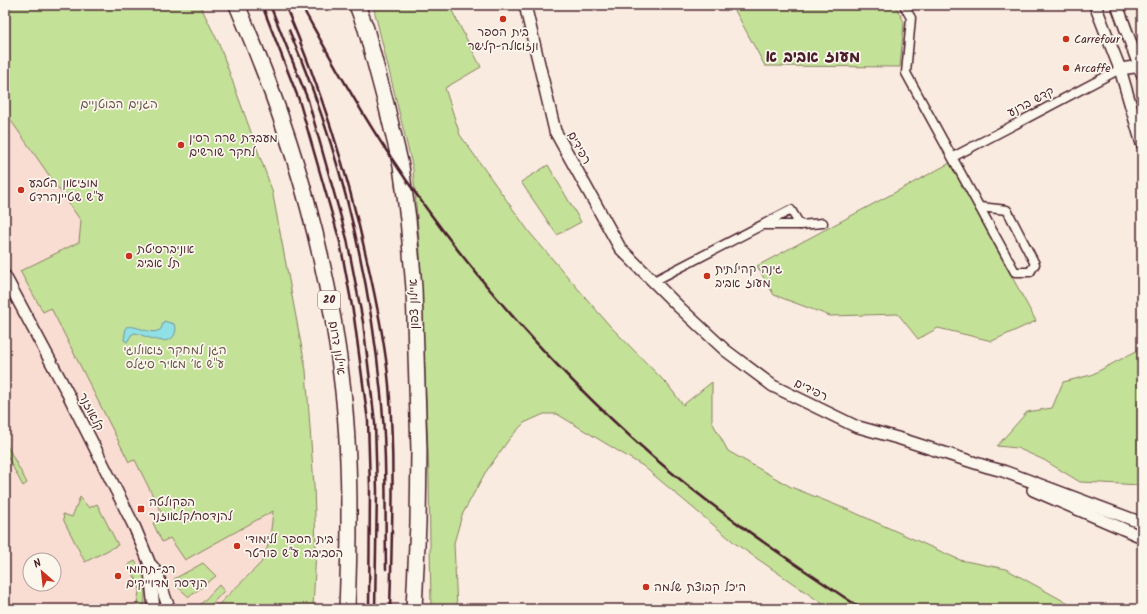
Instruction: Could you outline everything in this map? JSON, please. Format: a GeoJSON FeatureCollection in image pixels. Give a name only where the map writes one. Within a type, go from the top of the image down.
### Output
{"type":"FeatureCollection","features":[{"type":"Feature","properties":{"kind":"highway","name":"איילון דרום"},"geometry":{"type":"LineString","coordinates":[[237,5],[267,78],[288,139],[314,228],[338,350],[346,423],[348,494],[347,609]]}},
{"type":"Feature","properties":{"kind":"highway","name":"איילון צפון"},"geometry":{"type":"LineString","coordinates":[[357,5],[368,36],[401,166],[408,219],[414,288],[419,451],[418,523],[414,609]]}},
{"type":"Feature","properties":{"kind":"highway"},"geometry":{"type":"LineString","coordinates":[[418,523],[420,609]]}},
{"type":"Feature","properties":{"kind":"street","name":"רפידים"},"geometry":{"type":"LineString","coordinates":[[525,5],[554,131],[620,248],[725,350],[773,386],[855,426],[1003,471],[1142,523]]}},
{"type":"Feature","properties":{"kind":"street"},"geometry":{"type":"LineString","coordinates":[[904,5],[911,18],[906,73],[1015,272],[1030,272],[1036,264],[1007,210],[980,207]]}},
{"type":"Feature","properties":{"kind":"street"},"geometry":{"type":"LineString","coordinates":[[1095,5],[1120,69],[1142,144]]}},
{"type":"Feature","properties":{"kind":"street"},"geometry":{"type":"LineString","coordinates":[[1117,5],[1141,69],[1120,69]]}},
{"type":"Feature","properties":{"kind":"street","name":"קדש ברנע"},"geometry":{"type":"LineString","coordinates":[[953,157],[1120,69]]}},
{"type":"Feature","properties":{"kind":"street"},"geometry":{"type":"LineString","coordinates":[[654,281],[791,210],[800,226]]}},
{"type":"Feature","properties":{"kind":"street"},"geometry":{"type":"LineString","coordinates":[[763,225],[800,226],[822,223]]}},
{"type":"Feature","properties":{"kind":"street","name":"קלאוזנר"},"geometry":{"type":"LineString","coordinates":[[5,276],[67,392],[132,521],[149,562],[159,578],[162,592],[170,609]]}},
{"type":"Feature","properties":{"kind":"street","name":"רפידים"},"geometry":{"type":"LineString","coordinates":[[988,467],[1000,475],[1142,537]]}},
{"type":"Feature","properties":{"kind":"street","name":"קלאוזנר"},"geometry":{"type":"LineString","coordinates":[[149,562],[154,609]]}},
{"type":"Feature","properties":{"kind":"shaded area"},"geometry":{"type":"Polygon","coordinates":[[[5,35],[273,511],[270,540],[266,554],[261,563],[214,609],[5,609],[5,35]]]}},
{"type":"Feature","properties":{"kind":"green space","name":"אוניברסיטת תל אביב"},"geometry":{"type":"Polygon","coordinates":[[[10,5],[200,5],[219,44],[272,190],[306,370],[314,485],[316,549],[313,609],[214,609],[261,563],[271,532],[273,511],[185,560],[170,538],[162,542],[153,523],[164,518],[135,460],[129,462],[51,308],[43,312],[20,271],[79,242],[81,221],[5,112],[5,21],[10,5]]]}},
{"type":"Feature","properties":{"kind":"green space"},"geometry":{"type":"Polygon","coordinates":[[[373,5],[449,5],[481,67],[445,88],[460,135],[530,233],[610,326],[668,385],[683,405],[712,382],[712,422],[728,451],[791,487],[851,511],[960,560],[1006,569],[1078,609],[830,609],[736,544],[643,466],[557,414],[544,414],[524,423],[510,438],[485,473],[462,515],[454,543],[457,609],[431,609],[429,477],[420,252],[413,169],[373,5]]]}},
{"type":"Feature","properties":{"kind":"green space"},"geometry":{"type":"Polygon","coordinates":[[[732,5],[895,5],[904,22],[900,67],[765,66],[732,5]]]}},
{"type":"Feature","properties":{"kind":"green space"},"geometry":{"type":"Polygon","coordinates":[[[950,163],[1036,321],[992,341],[938,328],[918,339],[898,314],[830,316],[774,295],[757,266],[950,163]]]}},
{"type":"Feature","properties":{"kind":"green space"},"geometry":{"type":"Polygon","coordinates":[[[548,165],[581,222],[557,235],[521,182],[548,165]]]}},
{"type":"Feature","properties":{"kind":"green space"},"geometry":{"type":"Polygon","coordinates":[[[1142,348],[1142,485],[1080,482],[1044,460],[1017,448],[997,446],[1027,412],[1052,408],[1063,382],[1091,375],[1142,348]]]}},
{"type":"Feature","properties":{"kind":"green space"},"geometry":{"type":"Polygon","coordinates":[[[5,442],[27,483],[23,486],[5,452],[5,442]]]}},
{"type":"Feature","properties":{"kind":"green space"},"geometry":{"type":"Polygon","coordinates":[[[80,497],[89,508],[97,504],[118,545],[85,562],[64,521],[63,514],[72,517],[80,497]]]}},
{"type":"Feature","properties":{"kind":"green space"},"geometry":{"type":"Polygon","coordinates":[[[135,561],[146,579],[144,609],[136,609],[140,586],[128,565],[135,561]]]}},
{"type":"Feature","properties":{"kind":"green space"},"geometry":{"type":"Polygon","coordinates":[[[203,563],[216,576],[189,597],[179,588],[174,579],[203,563]]]}},
{"type":"Feature","properties":{"kind":"green space"},"geometry":{"type":"Polygon","coordinates":[[[219,585],[224,591],[207,609],[196,609],[219,585]]]}},
{"type":"Feature","properties":{"kind":"water"},"geometry":{"type":"Polygon","coordinates":[[[164,321],[174,324],[176,329],[171,339],[166,341],[153,339],[136,333],[132,334],[127,342],[124,340],[126,327],[135,327],[153,332],[161,329],[164,321]]]}},
{"type":"Feature","properties":{"kind":"railway"},"geometry":{"type":"LineString","coordinates":[[262,5],[299,100],[340,242],[354,317],[368,421],[370,488],[369,609]]}},
{"type":"Feature","properties":{"kind":"railway"},"geometry":{"type":"LineString","coordinates":[[270,5],[308,100],[347,239],[363,322],[375,423],[377,491],[375,609]]}},
{"type":"Feature","properties":{"kind":"railway"},"geometry":{"type":"LineString","coordinates":[[285,5],[310,67],[332,129],[358,224],[383,336],[389,385],[392,441],[390,609]]}},
{"type":"Feature","properties":{"kind":"railway"},"geometry":{"type":"LineString","coordinates":[[301,5],[365,117],[416,195],[477,275],[544,351],[615,422],[677,477],[728,517],[862,609]]}},
{"type":"Feature","properties":{"kind":"railway"},"geometry":{"type":"LineString","coordinates":[[289,30],[307,74],[322,118],[349,209],[360,255],[376,347],[383,416],[386,569]]}},
{"type":"Feature","properties":{"kind":"place","name":"בית הספר ונזואלה-קלישר"},"geometry":{"type":"Point","coordinates":[503,19]}},
{"type":"Feature","properties":{"kind":"place","name":"Carrefour"},"geometry":{"type":"Point","coordinates":[1066,39]}},
{"type":"Feature","properties":{"kind":"place","name":"Arcaffe"},"geometry":{"type":"Point","coordinates":[1066,68]}},
{"type":"Feature","properties":{"kind":"place","name":"מעבדת שרה רסין לחקר שורשים"},"geometry":{"type":"Point","coordinates":[181,145]}},
{"type":"Feature","properties":{"kind":"place","name":"מוזיאון הטבע ע\"ש שטיינהרדט"},"geometry":{"type":"Point","coordinates":[21,190]}},
{"type":"Feature","properties":{"kind":"place","name":"אוניברסיטת תל אביב"},"geometry":{"type":"Point","coordinates":[129,256]}},
{"type":"Feature","properties":{"kind":"place","name":"גינה קהילתית מעוז אביב"},"geometry":{"type":"Point","coordinates":[707,276]}},
{"type":"Feature","properties":{"kind":"place","name":"הפקולטה להנדסה/קלאוזנר"},"geometry":{"type":"Point","coordinates":[141,509]}},
{"type":"Feature","properties":{"kind":"place","name":"בית הספר ללימודי הסביבה ע''ש פורטר"},"geometry":{"type":"Point","coordinates":[237,546]}},
{"type":"Feature","properties":{"kind":"place","name":"רב-תחומי הנדסה מדוייקים"},"geometry":{"type":"Point","coordinates":[118,576]}},
{"type":"Feature","properties":{"kind":"place","name":"היכל קבוצת שלמה"},"geometry":{"type":"Point","coordinates":[646,587]}},
{"type":"Feature","properties":{"kind":"district","name":"מעוז אביב א"},"geometry":{"type":"Point","coordinates":[813,57]}},
{"type":"Feature","properties":{"kind":"park label","name":"הגנים הבוטניים"},"geometry":{"type":"Point","coordinates":[119,104]}},
{"type":"Feature","properties":{"kind":"park label","name":"הגן למחקר זואולוגי ע\"ש א׳ מאיר סיגלס"},"geometry":{"type":"Point","coordinates":[175,357]}}]}
